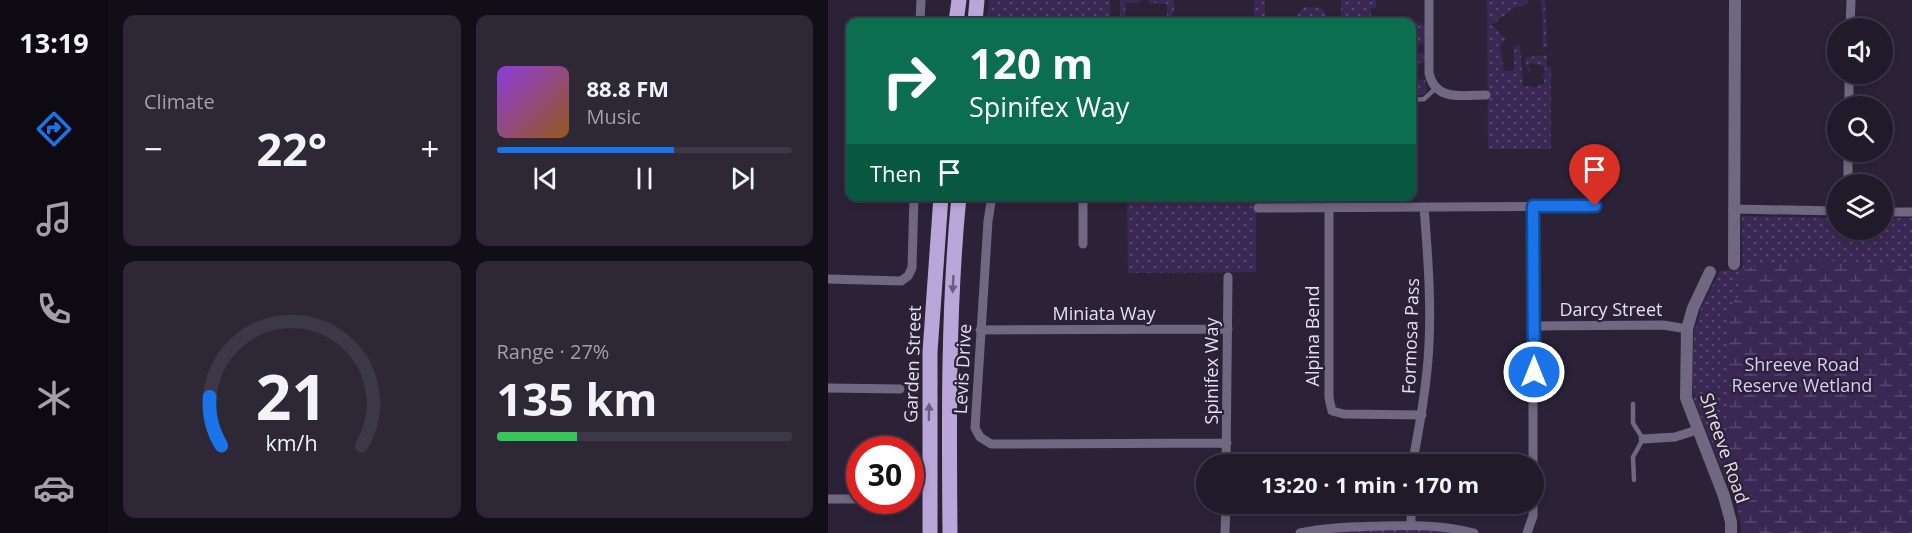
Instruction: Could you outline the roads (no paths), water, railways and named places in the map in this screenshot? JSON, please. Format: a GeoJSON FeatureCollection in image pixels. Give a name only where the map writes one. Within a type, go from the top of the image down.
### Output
{"type":"FeatureCollection","features":[{"type":"Feature","properties":{"kind":"main road"},"geometry":{"type":"LineString","coordinates":[[950,0],[956,18]]}},
{"type":"Feature","properties":{"kind":"main road"},"geometry":{"type":"LineString","coordinates":[[957,18],[959,0]]}},
{"type":"Feature","properties":{"kind":"main road"},"geometry":{"type":"LineString","coordinates":[[975,18],[977,0]]}},
{"type":"Feature","properties":{"kind":"main road","name":"Garden Street"},"geometry":{"type":"LineString","coordinates":[[930,533],[930,352],[941,201]]}},
{"type":"Feature","properties":{"kind":"main road","name":"Garden Street"},"geometry":{"type":"LineString","coordinates":[[950,533],[948,449],[950,352],[959,201]]}},
{"type":"Feature","properties":{"kind":"street"},"geometry":{"type":"LineString","coordinates":[[920,18],[921,0]]}},
{"type":"Feature","properties":{"kind":"street"},"geometry":{"type":"LineString","coordinates":[[1429,0],[1430,73],[1435,89],[1449,95],[1486,95]]}},
{"type":"Feature","properties":{"kind":"street"},"geometry":{"type":"LineString","coordinates":[[1734,264],[1735,0]]}},
{"type":"Feature","properties":{"kind":"street"},"geometry":{"type":"LineString","coordinates":[[1850,18],[1851,0]]}},
{"type":"Feature","properties":{"kind":"street"},"geometry":{"type":"LineString","coordinates":[[828,279],[902,281],[908,276],[912,268],[914,201]]}},
{"type":"Feature","properties":{"kind":"street","name":"Levis Drive"},"geometry":{"type":"LineString","coordinates":[[991,201],[980,330],[975,428],[980,437],[991,444],[1227,443]]}},
{"type":"Feature","properties":{"kind":"street"},"geometry":{"type":"LineString","coordinates":[[1083,201],[1083,244]]}},
{"type":"Feature","properties":{"kind":"street"},"geometry":{"type":"LineString","coordinates":[[1527,533],[1533,516],[1533,206]]}},
{"type":"Feature","properties":{"kind":"street"},"geometry":{"type":"LineString","coordinates":[[1258,208],[1595,206]]}},
{"type":"Feature","properties":{"kind":"street","name":"Alpina Bend"},"geometry":{"type":"LineString","coordinates":[[1329,207],[1329,398],[1332,411],[1344,414],[1422,415]]}},
{"type":"Feature","properties":{"kind":"street","name":"Formosa Pass"},"geometry":{"type":"LineString","coordinates":[[1414,454],[1422,415],[1429,347],[1429,272],[1424,207]]}},
{"type":"Feature","properties":{"kind":"street"},"geometry":{"type":"LineString","coordinates":[[1733,209],[1827,211]]}},
{"type":"Feature","properties":{"kind":"street"},"geometry":{"type":"LineString","coordinates":[[1893,212],[1912,213]]}},
{"type":"Feature","properties":{"kind":"street","name":"Shreeve Road"},"geometry":{"type":"LineString","coordinates":[[1710,272],[1693,308],[1687,329],[1686,398],[1724,496],[1731,522],[1731,533]]}},
{"type":"Feature","properties":{"kind":"street","name":"Spinifex Way"},"geometry":{"type":"LineString","coordinates":[[1226,454],[1228,277]]}},
{"type":"Feature","properties":{"kind":"street","name":"Darcy Street"},"geometry":{"type":"LineString","coordinates":[[1534,326],[1663,325],[1687,329]]}},
{"type":"Feature","properties":{"kind":"street","name":"Miniata Way"},"geometry":{"type":"LineString","coordinates":[[980,330],[1228,329]]}},
{"type":"Feature","properties":{"kind":"street"},"geometry":{"type":"LineString","coordinates":[[828,388],[900,389]]}},
{"type":"Feature","properties":{"kind":"street"},"geometry":{"type":"LineString","coordinates":[[1643,439],[1675,437],[1697,430]]}},
{"type":"Feature","properties":{"kind":"street"},"geometry":{"type":"LineString","coordinates":[[828,499],[846,499]]}},
{"type":"Feature","properties":{"kind":"street"},"geometry":{"type":"LineString","coordinates":[[1225,533],[1226,514]]}},
{"type":"Feature","properties":{"kind":"street"},"geometry":{"type":"LineString","coordinates":[[1411,514],[1411,525]]}},
{"type":"Feature","properties":{"kind":"street"},"geometry":{"type":"LineString","coordinates":[[1300,533],[1329,527],[1411,525],[1451,527],[1474,533]]}},
{"type":"Feature","properties":{"kind":"lane"},"geometry":{"type":"LineString","coordinates":[[1416,100],[1424,99],[1435,89]]}},
{"type":"Feature","properties":{"kind":"lane"},"geometry":{"type":"LineString","coordinates":[[1633,404],[1633,423],[1643,439],[1633,457],[1634,480]]}},
{"type":"Feature","properties":{"kind":"park label","name":"Shreeve Road Reserve Wetland"},"geometry":{"type":"Point","coordinates":[1802,374]}}]}
